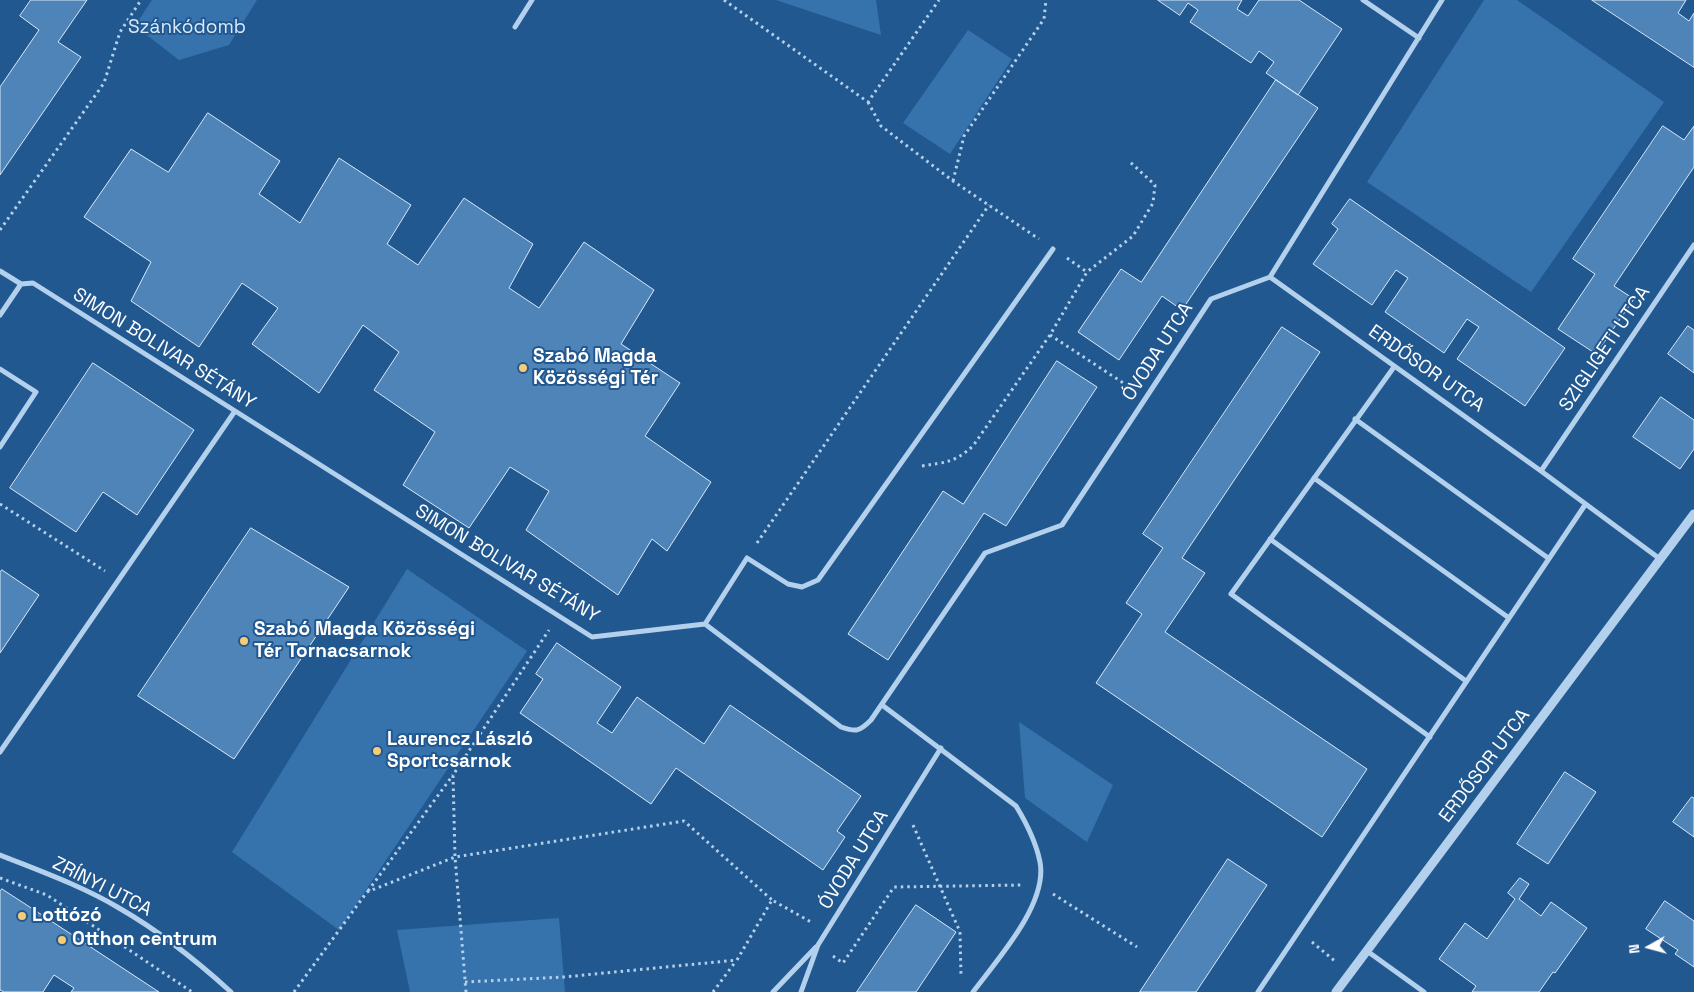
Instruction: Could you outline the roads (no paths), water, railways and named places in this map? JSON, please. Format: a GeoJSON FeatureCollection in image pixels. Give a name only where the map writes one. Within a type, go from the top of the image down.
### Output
{"type":"FeatureCollection","features":[{"type":"Feature","properties":{"kind":"street"},"geometry":{"type":"LineString","coordinates":[[515,27],[532,0]]}},
{"type":"Feature","properties":{"kind":"street"},"geometry":{"type":"LineString","coordinates":[[1363,0],[1419,38]]}},
{"type":"Feature","properties":{"kind":"street"},"geometry":{"type":"LineString","coordinates":[[1270,277],[1442,0]]}},
{"type":"Feature","properties":{"kind":"street","name":"SZIGLIGETI UTCA"},"geometry":{"type":"LineString","coordinates":[[1541,471],[1694,245]]}},
{"type":"Feature","properties":{"kind":"street"},"geometry":{"type":"LineString","coordinates":[[973,992],[1028,918],[1038,894],[1041,864],[1030,830],[1016,806],[882,705],[862,729],[853,731],[841,727],[705,624],[747,558],[788,584],[802,588],[818,580],[1053,249]]}},
{"type":"Feature","properties":{"kind":"street","name":"SIMON BOLIVAR SÉTÁNY"},"geometry":{"type":"LineString","coordinates":[[0,270],[21,284],[33,283],[592,637],[705,624]]}},
{"type":"Feature","properties":{"kind":"street","name":"ERDŐSOR UTCA"},"geometry":{"type":"LineString","coordinates":[[1270,277],[1541,471],[1660,559]]}},
{"type":"Feature","properties":{"kind":"street","name":"ÓVODA UTCA"},"geometry":{"type":"LineString","coordinates":[[882,705],[985,553],[1062,525],[1211,299],[1270,277]]}},
{"type":"Feature","properties":{"kind":"street"},"geometry":{"type":"LineString","coordinates":[[0,315],[21,284]]}},
{"type":"Feature","properties":{"kind":"street"},"geometry":{"type":"LineString","coordinates":[[1394,367],[1231,594],[1430,737]]}},
{"type":"Feature","properties":{"kind":"street"},"geometry":{"type":"LineString","coordinates":[[0,369],[36,392],[0,447]]}},
{"type":"Feature","properties":{"kind":"street"},"geometry":{"type":"LineString","coordinates":[[0,752],[235,412]]}},
{"type":"Feature","properties":{"kind":"street"},"geometry":{"type":"LineString","coordinates":[[1355,420],[1548,558]]}},
{"type":"Feature","properties":{"kind":"street"},"geometry":{"type":"LineString","coordinates":[[1314,478],[1509,618]]}},
{"type":"Feature","properties":{"kind":"street"},"geometry":{"type":"LineString","coordinates":[[1258,992],[1585,505]]}},
{"type":"Feature","properties":{"kind":"street","name":"ERDŐSOR UTCA"},"geometry":{"type":"LineString","coordinates":[[1336,992],[1694,514]]}},
{"type":"Feature","properties":{"kind":"street"},"geometry":{"type":"LineString","coordinates":[[1270,539],[1466,681]]}},
{"type":"Feature","properties":{"kind":"street","name":"ÓVODA UTCA"},"geometry":{"type":"LineString","coordinates":[[801,992],[818,945],[941,748]]}},
{"type":"Feature","properties":{"kind":"street","name":"ZRÍNYI UTCA"},"geometry":{"type":"LineString","coordinates":[[0,856],[75,886],[118,907],[165,938],[231,992]]}},
{"type":"Feature","properties":{"kind":"street"},"geometry":{"type":"LineString","coordinates":[[773,992],[818,945]]}},
{"type":"Feature","properties":{"kind":"street"},"geometry":{"type":"LineString","coordinates":[[1367,951],[1424,992]]}},
{"type":"Feature","properties":{"kind":"place","name":"Szabó Magda Közösségi Tér"},"geometry":{"type":"Point","coordinates":[523,368]}},
{"type":"Feature","properties":{"kind":"place","name":"Szabó Magda Közösségi Tér Tornacsarnok"},"geometry":{"type":"Point","coordinates":[244,641]}},
{"type":"Feature","properties":{"kind":"place","name":"Laurencz László Sportcsarnok"},"geometry":{"type":"Point","coordinates":[377,751]}},
{"type":"Feature","properties":{"kind":"place","name":"Lottózó"},"geometry":{"type":"Point","coordinates":[22,916]}},
{"type":"Feature","properties":{"kind":"place","name":"Otthon centrum"},"geometry":{"type":"Point","coordinates":[62,940]}},
{"type":"Feature","properties":{"kind":"park label","name":"Szánkódomb"},"geometry":{"type":"Point","coordinates":[187,28]}}]}
